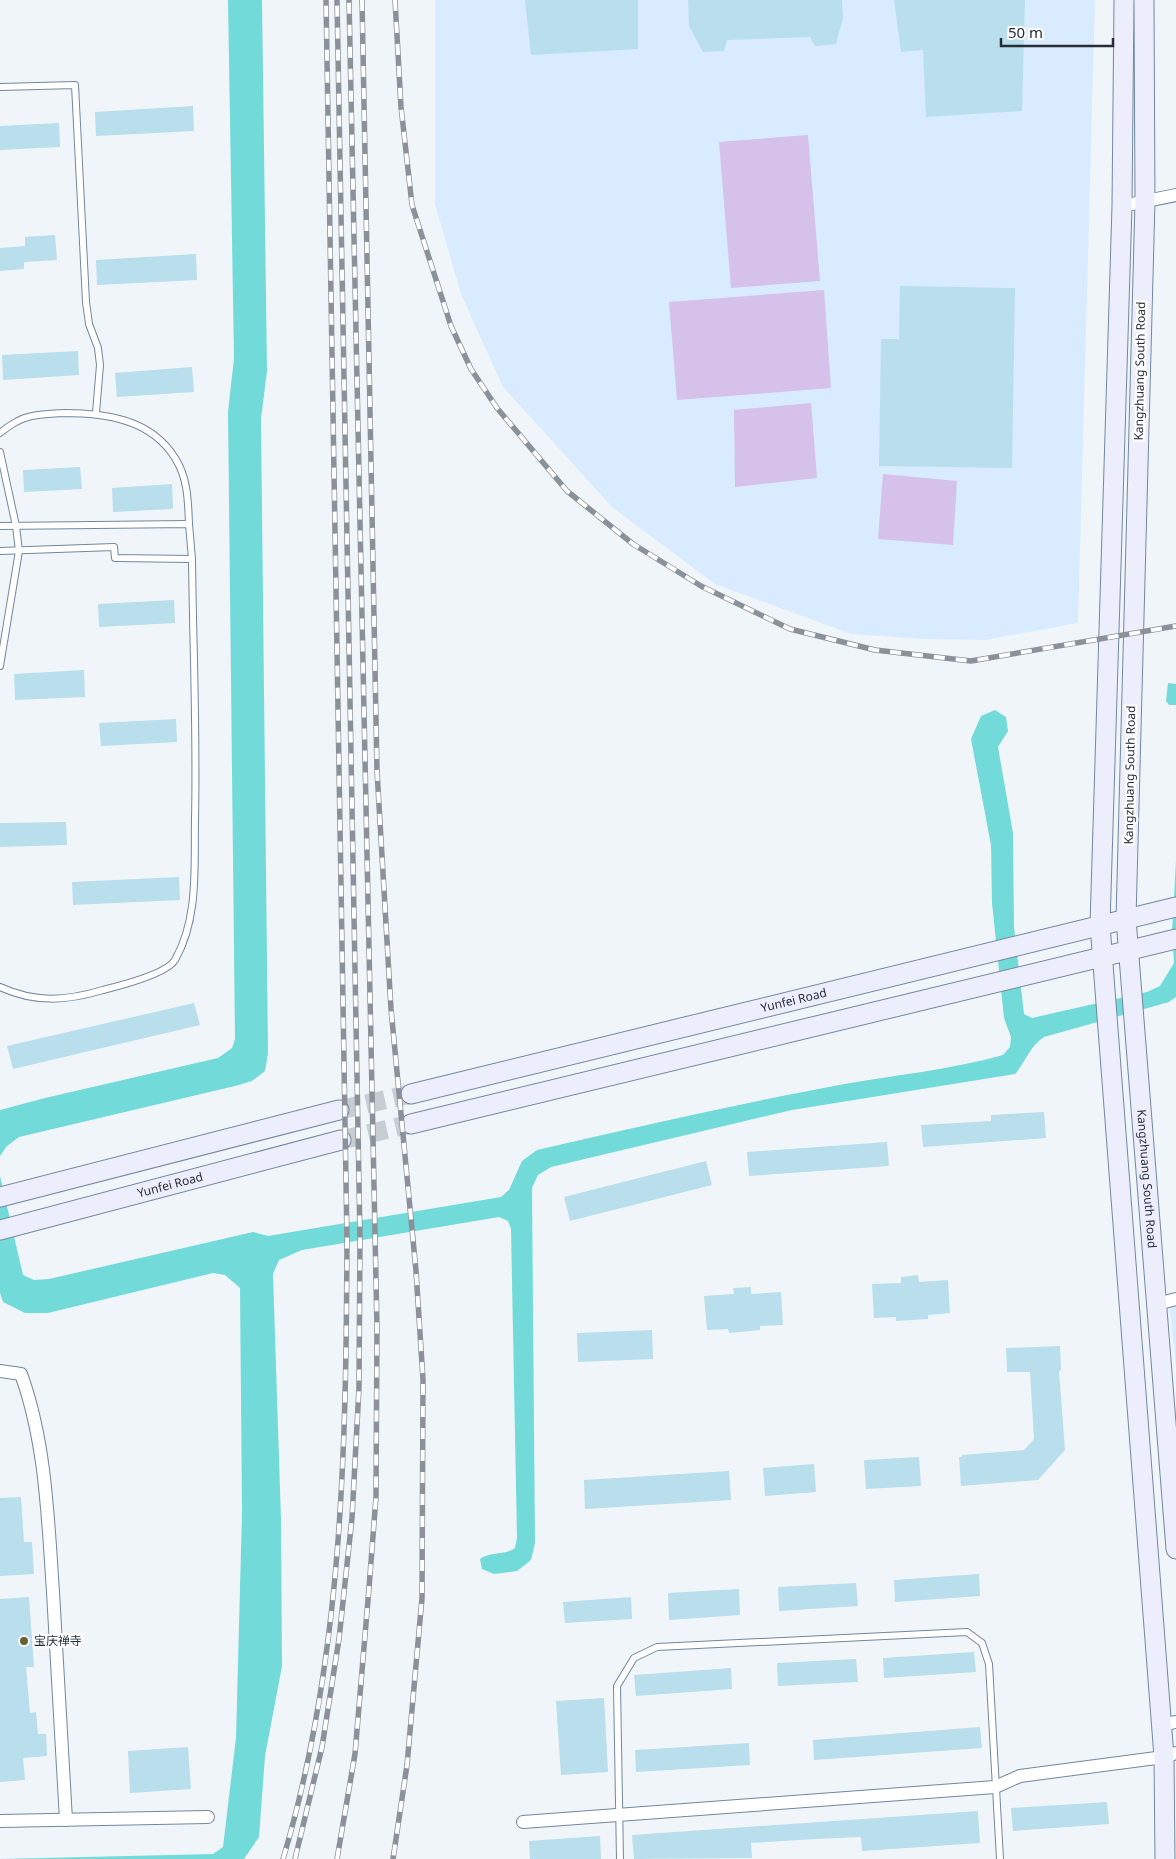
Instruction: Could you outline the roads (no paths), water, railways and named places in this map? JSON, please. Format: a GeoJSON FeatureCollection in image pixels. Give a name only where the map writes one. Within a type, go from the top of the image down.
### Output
{"type":"FeatureCollection","features":[{"type":"Feature","properties":{"kind":"main road","name":"Kangzhuang South Road"},"geometry":{"type":"LineString","coordinates":[[1124,0],[1122,206],[1100,925],[1105,1003],[1170,1755]]}},
{"type":"Feature","properties":{"kind":"main road","name":"Kangzhuang South Road"},"geometry":{"type":"LineString","coordinates":[[1144,0],[1144,201],[1126,919],[1176,1549]]}},
{"type":"Feature","properties":{"kind":"main road","name":"Yunfei Road"},"geometry":{"type":"LineString","coordinates":[[411,1094],[1176,907]]}},
{"type":"Feature","properties":{"kind":"main road"},"geometry":{"type":"LineString","coordinates":[[411,1124],[1013,980],[1176,939]]}},
{"type":"Feature","properties":{"kind":"main road"},"geometry":{"type":"LineString","coordinates":[[0,1197],[339,1110]]}},
{"type":"Feature","properties":{"kind":"main road","name":"Yunfei Road"},"geometry":{"type":"LineString","coordinates":[[0,1230],[341,1140]]}},
{"type":"Feature","properties":{"kind":"main road"},"geometry":{"type":"LineString","coordinates":[[1165,1859],[1170,1755]]}},
{"type":"Feature","properties":{"kind":"street"},"geometry":{"type":"LineString","coordinates":[[1122,206],[1176,195]]}},
{"type":"Feature","properties":{"kind":"street"},"geometry":{"type":"LineString","coordinates":[[1157,1304],[1176,1299]]}},
{"type":"Feature","properties":{"kind":"street"},"geometry":{"type":"LineString","coordinates":[[0,1371],[21,1374],[27,1392],[38,1443],[48,1513],[66,1820]]}},
{"type":"Feature","properties":{"kind":"street"},"geometry":{"type":"LineString","coordinates":[[523,1822],[995,1787],[1020,1776],[1170,1755]]}},
{"type":"Feature","properties":{"kind":"street"},"geometry":{"type":"LineString","coordinates":[[0,1821],[208,1817]]}},
{"type":"Feature","properties":{"kind":"lane"},"geometry":{"type":"LineString","coordinates":[[0,87],[75,84],[86,302],[89,324],[98,348],[100,365],[96,413]]}},
{"type":"Feature","properties":{"kind":"lane"},"geometry":{"type":"LineString","coordinates":[[0,433],[17,421],[43,414],[96,413],[125,420],[162,441],[176,458],[187,486],[192,559],[196,770],[193,896],[189,925],[174,962],[141,980],[88,995],[50,1000],[20,996],[0,987]]}},
{"type":"Feature","properties":{"kind":"lane"},"geometry":{"type":"LineString","coordinates":[[0,452],[16,526],[19,551],[0,666]]}},
{"type":"Feature","properties":{"kind":"lane"},"geometry":{"type":"LineString","coordinates":[[0,526],[189,524]]}},
{"type":"Feature","properties":{"kind":"lane"},"geometry":{"type":"LineString","coordinates":[[0,552],[114,546],[115,558],[192,559]]}},
{"type":"Feature","properties":{"kind":"lane"},"geometry":{"type":"LineString","coordinates":[[620,1859],[617,1686],[634,1658],[657,1647],[967,1632],[982,1643],[989,1664],[1000,1859]]}},
{"type":"Feature","properties":{"kind":"water"},"geometry":{"type":"Polygon","coordinates":[[[228,0],[262,0],[267,371],[261,419],[268,1053],[265,1071],[252,1081],[235,1086],[19,1137],[7,1146],[0,1156],[0,1110],[218,1058],[232,1048],[235,1039],[228,412],[234,358],[228,0]]]}},
{"type":"Feature","properties":{"kind":"water"},"geometry":{"type":"Polygon","coordinates":[[[1168,683],[1176,684],[1176,705],[1169,705],[1166,701],[1168,683]]]}},
{"type":"Feature","properties":{"kind":"water"},"geometry":{"type":"Polygon","coordinates":[[[995,710],[1006,717],[1008,731],[998,747],[1013,833],[1014,927],[1024,1014],[1032,1018],[1147,992],[1160,986],[1174,963],[1172,932],[1176,861],[1176,997],[1169,1002],[1044,1037],[1032,1049],[1015,1074],[792,1110],[551,1167],[538,1175],[532,1188],[535,1543],[531,1560],[517,1571],[494,1574],[482,1569],[480,1559],[515,1548],[517,1538],[511,1229],[508,1221],[499,1217],[302,1250],[279,1260],[273,1274],[281,1520],[282,1666],[265,1756],[259,1837],[244,1859],[0,1859],[213,1854],[223,1847],[236,1738],[242,1513],[240,1288],[225,1275],[213,1273],[48,1313],[25,1313],[3,1302],[0,1293],[0,1176],[23,1275],[34,1280],[49,1279],[253,1232],[268,1236],[501,1197],[509,1190],[522,1161],[537,1150],[763,1100],[942,1068],[1003,1055],[1010,1047],[1011,1037],[1004,1018],[992,903],[991,845],[971,739],[981,716],[995,710]]]}},
{"type":"Feature","properties":{"kind":"tunnel"},"geometry":{"type":"LineString","coordinates":[[339,1110],[411,1094]]}},
{"type":"Feature","properties":{"kind":"tunnel"},"geometry":{"type":"LineString","coordinates":[[341,1140],[411,1124]]}},
{"type":"Feature","properties":{"kind":"railway"},"geometry":{"type":"LineString","coordinates":[[283,1859],[303,1783],[318,1707],[329,1630],[337,1552],[345,1396],[347,1240],[326,0]]}},
{"type":"Feature","properties":{"kind":"railway"},"geometry":{"type":"LineString","coordinates":[[295,1859],[322,1747],[339,1639],[352,1518],[359,1388],[360,1238],[337,0]]}},
{"type":"Feature","properties":{"kind":"railway"},"geometry":{"type":"LineString","coordinates":[[337,1859],[355,1754],[376,1497],[377,1328],[349,0]]}},
{"type":"Feature","properties":{"kind":"railway"},"geometry":{"type":"LineString","coordinates":[[362,0],[377,771],[391,1009],[416,1271],[423,1380],[422,1598],[407,1765],[393,1859]]}},
{"type":"Feature","properties":{"kind":"railway"},"geometry":{"type":"LineString","coordinates":[[395,0],[401,107],[412,205],[451,326],[471,369],[497,408],[567,491],[633,544],[701,586],[790,629],[875,650],[971,661],[1176,626]]}},
{"type":"Feature","properties":{"kind":"place","name":"宝庆禅寺"},"geometry":{"type":"Point","coordinates":[24,1641]}}]}
